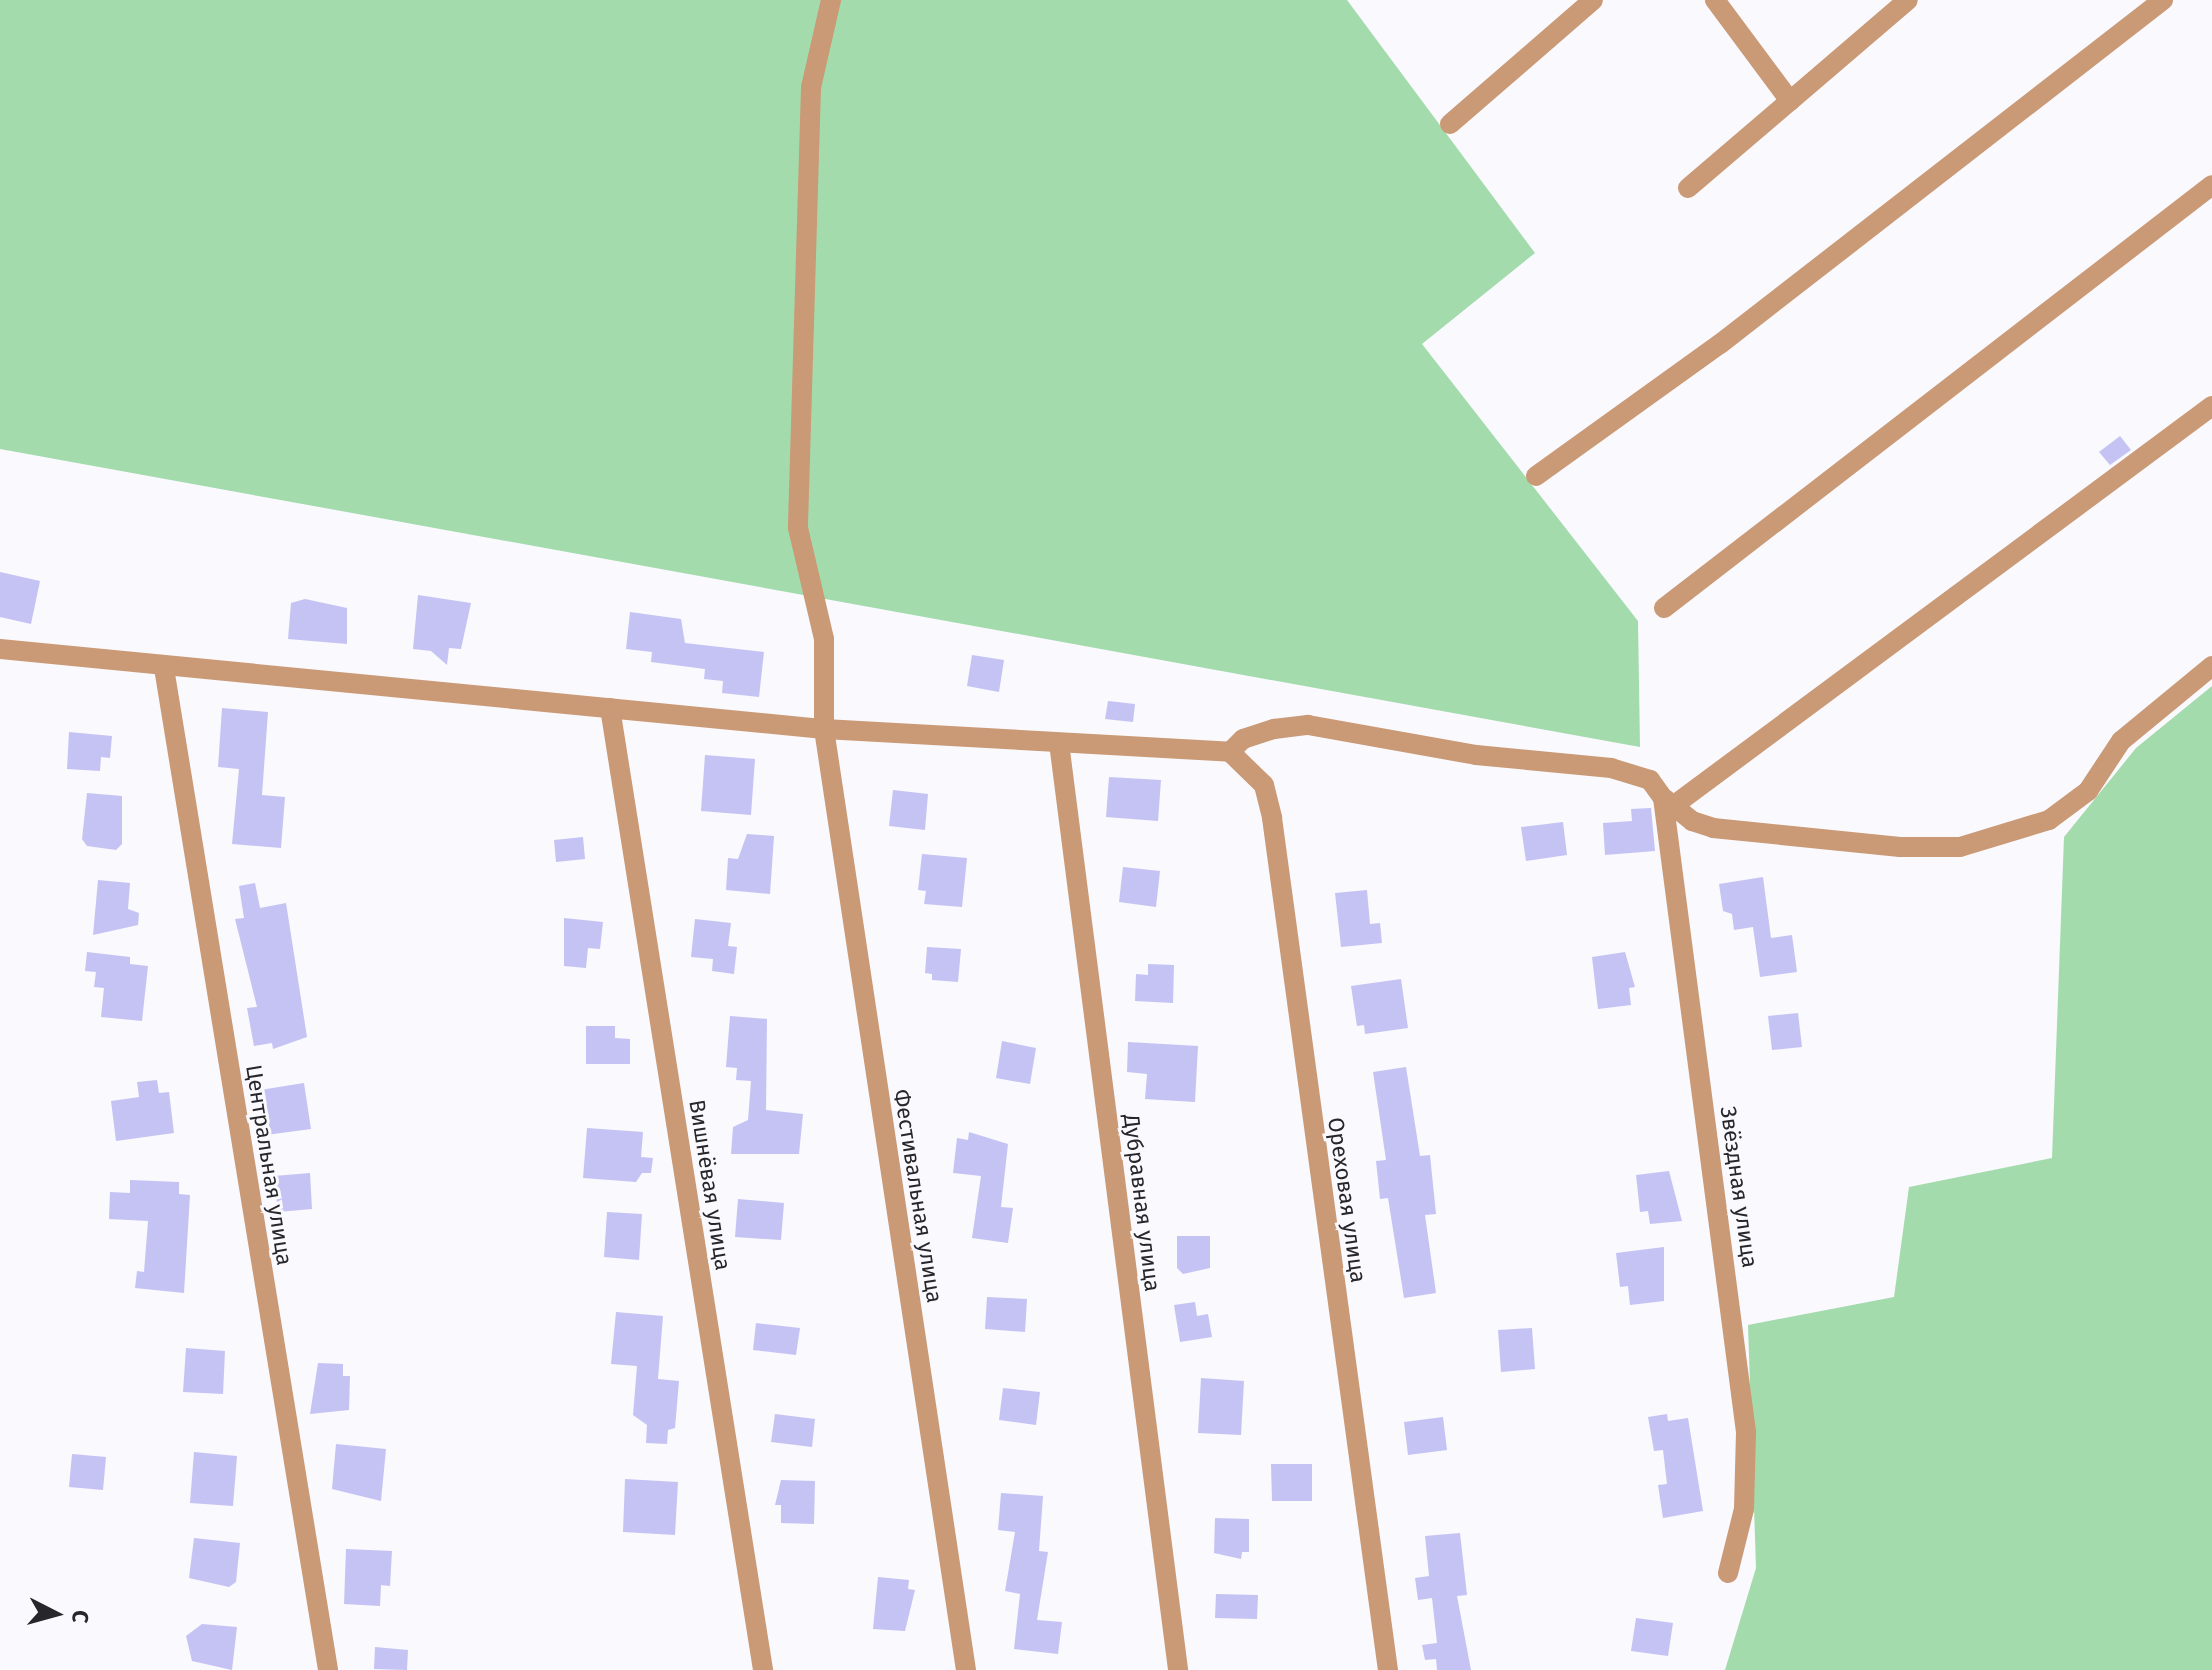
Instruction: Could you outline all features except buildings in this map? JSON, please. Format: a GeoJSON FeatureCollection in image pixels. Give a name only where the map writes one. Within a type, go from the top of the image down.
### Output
{"type":"FeatureCollection","features":[{"type":"Feature","properties":{"kind":"street","name":"Фестивальная улица"},"geometry":{"type":"LineString","coordinates":[[831,0],[811,87],[798,528],[824,639],[824,729],[966,1670]]}},
{"type":"Feature","properties":{"kind":"street"},"geometry":{"type":"LineString","coordinates":[[1450,124],[1593,0]]}},
{"type":"Feature","properties":{"kind":"street"},"geometry":{"type":"LineString","coordinates":[[1715,0],[1790,101]]}},
{"type":"Feature","properties":{"kind":"street"},"geometry":{"type":"LineString","coordinates":[[1688,188],[1908,0]]}},
{"type":"Feature","properties":{"kind":"street"},"geometry":{"type":"LineString","coordinates":[[1536,476],[1720,344],[2163,0]]}},
{"type":"Feature","properties":{"kind":"street"},"geometry":{"type":"LineString","coordinates":[[1664,608],[2212,185]]}},
{"type":"Feature","properties":{"kind":"street"},"geometry":{"type":"LineString","coordinates":[[1667,804],[2212,406]]}},
{"type":"Feature","properties":{"kind":"street"},"geometry":{"type":"LineString","coordinates":[[0,649],[164,668],[824,729],[1059,743],[1230,752],[1243,739],[1274,729],[1334,728],[1476,755],[1611,768],[1650,780],[1667,804],[1713,828],[1960,847],[2049,820],[2088,791],[2121,741],[2212,666]]}},
{"type":"Feature","properties":{"kind":"street","name":"Центральная улица"},"geometry":{"type":"LineString","coordinates":[[164,668],[328,1670]]}},
{"type":"Feature","properties":{"kind":"street","name":"Вишнёвая улица"},"geometry":{"type":"LineString","coordinates":[[610,708],[763,1670]]}},
{"type":"Feature","properties":{"kind":"street","name":"Дубравная улица"},"geometry":{"type":"LineString","coordinates":[[1059,743],[1178,1670]]}},
{"type":"Feature","properties":{"kind":"street","name":"Ореховая улица"},"geometry":{"type":"LineString","coordinates":[[1230,752],[1264,785],[1272,818],[1388,1670]]}},
{"type":"Feature","properties":{"kind":"street","name":"Звёздная улица"},"geometry":{"type":"LineString","coordinates":[[1667,804],[1746,1432],[1744,1509],[1728,1573]]}},
{"type":"Feature","properties":{"kind":"green space"},"geometry":{"type":"Polygon","coordinates":[[[0,0],[1347,0],[1535,253],[1422,344],[1638,621],[1640,747],[0,449],[0,0]]]}},
{"type":"Feature","properties":{"kind":"green space"},"geometry":{"type":"Polygon","coordinates":[[[2212,686],[2212,1670],[1725,1670],[1756,1568],[1748,1325],[1894,1297],[1909,1187],[2052,1158],[2064,837],[2136,748],[2212,686]]]}}]}
